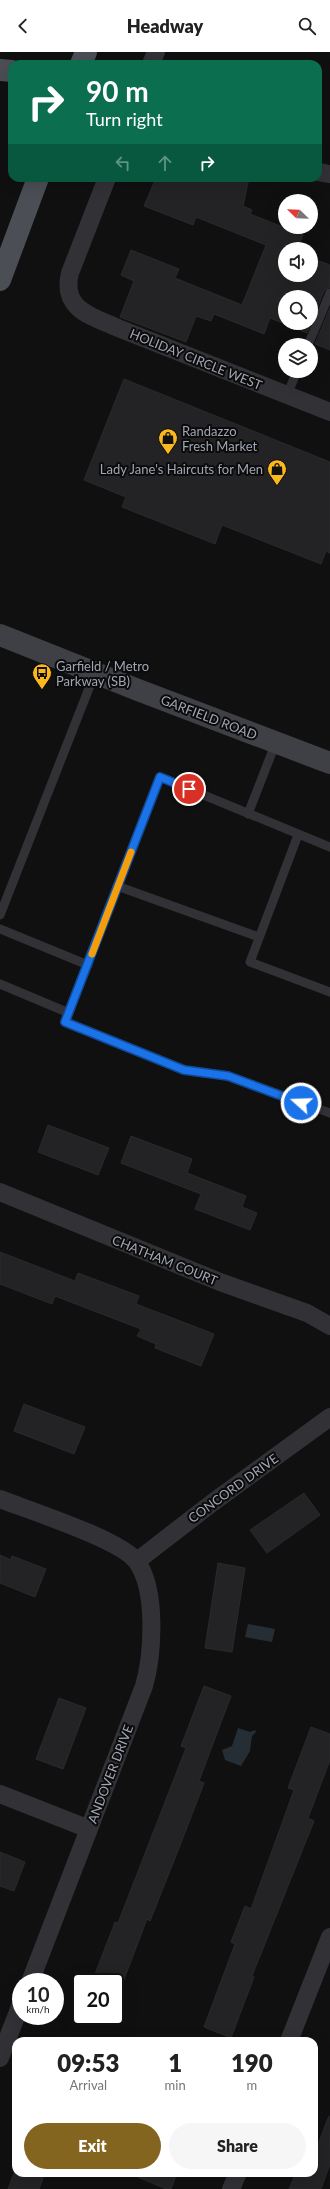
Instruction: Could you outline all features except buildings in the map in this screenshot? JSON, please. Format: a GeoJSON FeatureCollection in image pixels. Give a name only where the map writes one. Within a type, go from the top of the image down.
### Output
{"type":"FeatureCollection","features":[{"type":"Feature","properties":{"kind":"main road"},"geometry":{"type":"LineString","coordinates":[[0,280],[37,182]]}},
{"type":"Feature","properties":{"kind":"main road","name":"GARFIELD ROAD"},"geometry":{"type":"LineString","coordinates":[[1,640],[95,673],[330,763]]}},
{"type":"Feature","properties":{"kind":"street","name":"HOLIDAY CIRCLE WEST"},"geometry":{"type":"LineString","coordinates":[[105,182],[70,273],[67,285],[74,305],[84,313],[330,412]]}},
{"type":"Feature","properties":{"kind":"street","name":"CHATHAM COURT"},"geometry":{"type":"LineString","coordinates":[[0,1192],[220,1282],[307,1313],[330,1326]]}},
{"type":"Feature","properties":{"kind":"street","name":"CONCORD DRIVE"},"geometry":{"type":"LineString","coordinates":[[137,1561],[212,1503],[330,1417]]}},
{"type":"Feature","properties":{"kind":"street"},"geometry":{"type":"LineString","coordinates":[[0,1499],[108,1540],[137,1561]]}},
{"type":"Feature","properties":{"kind":"street","name":"ANDOVER DRIVE"},"geometry":{"type":"LineString","coordinates":[[33,1973],[144,1686],[150,1665],[152,1628],[149,1599],[145,1578],[137,1561]]}},
{"type":"Feature","properties":{"kind":"street"},"geometry":{"type":"LineString","coordinates":[[0,1794],[89,1829]]}},
{"type":"Feature","properties":{"kind":"street"},"geometry":{"type":"LineString","coordinates":[[291,2037],[330,1937]]}},
{"type":"Feature","properties":{"kind":"street"},"geometry":{"type":"LineString","coordinates":[[0,2058],[13,2025]]}},
{"type":"Feature","properties":{"kind":"street"},"geometry":{"type":"LineString","coordinates":[[231,2189],[236,2177]]}},
{"type":"Feature","properties":{"kind":"lane"},"geometry":{"type":"LineString","coordinates":[[311,338],[330,293]]}},
{"type":"Feature","properties":{"kind":"lane"},"geometry":{"type":"LineString","coordinates":[[287,395],[294,378]]}},
{"type":"Feature","properties":{"kind":"lane"},"geometry":{"type":"LineString","coordinates":[[0,915],[95,673]]}},
{"type":"Feature","properties":{"kind":"lane"},"geometry":{"type":"LineString","coordinates":[[248,814],[276,742]]}},
{"type":"Feature","properties":{"kind":"lane"},"geometry":{"type":"LineString","coordinates":[[330,847],[160,777],[65,1022],[184,1070],[228,1076],[330,1113]]}},
{"type":"Feature","properties":{"kind":"lane"},"geometry":{"type":"LineString","coordinates":[[298,835],[250,962],[330,992]]}},
{"type":"Feature","properties":{"kind":"lane"},"geometry":{"type":"LineString","coordinates":[[117,886],[259,937]]}},
{"type":"Feature","properties":{"kind":"lane"},"geometry":{"type":"LineString","coordinates":[[0,930],[88,965]]}},
{"type":"Feature","properties":{"kind":"lane"},"geometry":{"type":"LineString","coordinates":[[0,984],[69,1013]]}},
{"type":"Feature","properties":{"kind":"shaded area"},"geometry":{"type":"Polygon","coordinates":[[[248,1624],[275,1629],[272,1642],[245,1637],[248,1624]]]}},
{"type":"Feature","properties":{"kind":"shaded area"},"geometry":{"type":"Polygon","coordinates":[[[238,1728],[250,1732],[255,1730],[256,1732],[252,1736],[250,1751],[241,1766],[225,1760],[222,1750],[232,1746],[238,1728]]]}},
{"type":"Feature","properties":{"kind":"slow traffic"},"geometry":{"type":"LineString","coordinates":[[92,954],[131,852]]}},
{"type":"Feature","properties":{"kind":"place","name":"Randazzo Fresh Market"},"geometry":{"type":"Point","coordinates":[168,455]}},
{"type":"Feature","properties":{"kind":"place","name":"Lady Jane's Haircuts for Men"},"geometry":{"type":"Point","coordinates":[277,486]}},
{"type":"Feature","properties":{"kind":"place","name":"Garfield / Metro Parkway (SB)"},"geometry":{"type":"Point","coordinates":[42,690]}},
{"type":"Feature","properties":{"kind":"route"},"geometry":{"type":"LineString","coordinates":[[189,789],[160,777],[65,1022],[94,1035],[184,1070],[228,1076],[301,1103]]}}]}
